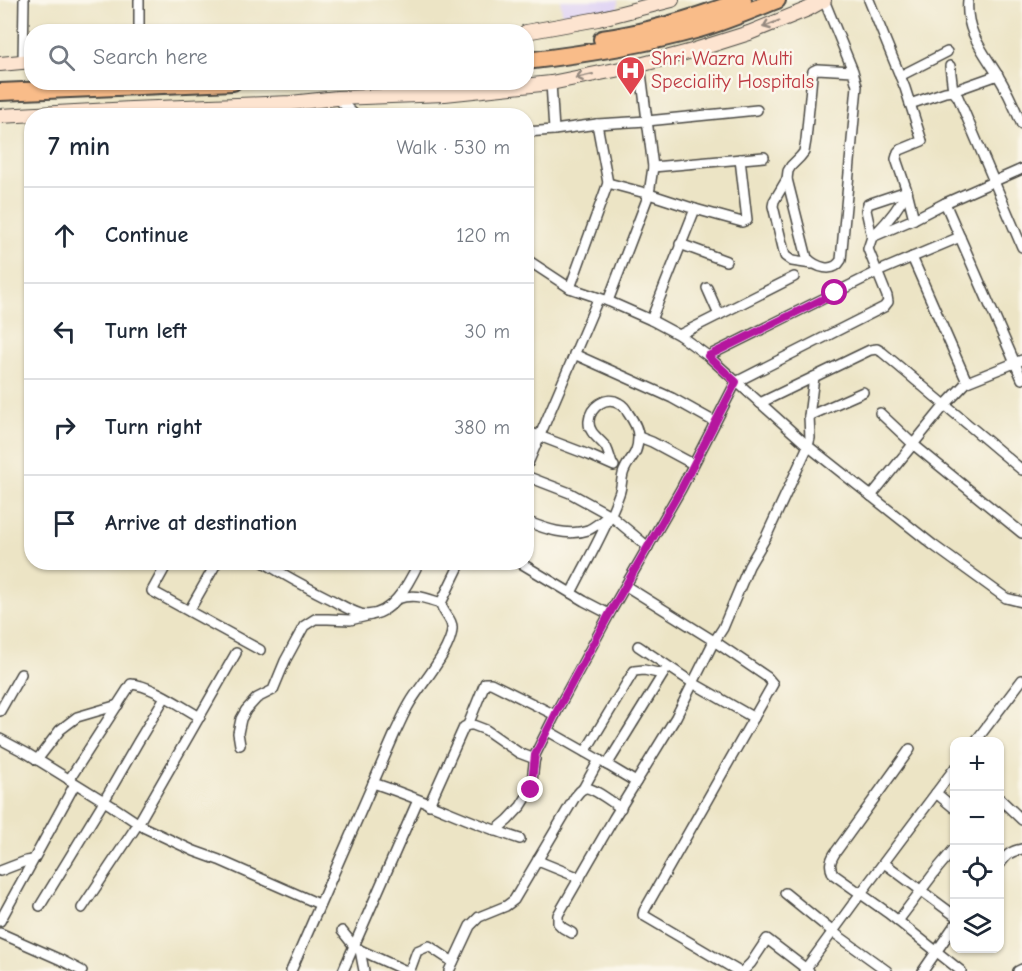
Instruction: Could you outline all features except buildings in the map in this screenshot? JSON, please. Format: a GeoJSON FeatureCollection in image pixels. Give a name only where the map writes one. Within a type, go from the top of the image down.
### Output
{"type":"FeatureCollection","features":[{"type":"Feature","properties":{"kind":"highway"},"geometry":{"type":"LineString","coordinates":[[534,49],[633,33],[667,25],[743,0]]}},
{"type":"Feature","properties":{"kind":"highway"},"geometry":{"type":"LineString","coordinates":[[534,60],[638,44],[701,28],[777,0]]}},
{"type":"Feature","properties":{"kind":"highway"},"geometry":{"type":"LineString","coordinates":[[0,82],[24,81]]}},
{"type":"Feature","properties":{"kind":"highway"},"geometry":{"type":"LineString","coordinates":[[0,92],[46,90]]}},
{"type":"Feature","properties":{"kind":"street"},"geometry":{"type":"LineString","coordinates":[[24,0],[25,24]]}},
{"type":"Feature","properties":{"kind":"street"},"geometry":{"type":"LineString","coordinates":[[139,0],[139,24]]}},
{"type":"Feature","properties":{"kind":"street"},"geometry":{"type":"LineString","coordinates":[[534,31],[598,19],[672,0]]}},
{"type":"Feature","properties":{"kind":"street"},"geometry":{"type":"LineString","coordinates":[[534,85],[640,64],[692,51],[749,33],[824,0],[857,86],[841,260],[838,265],[832,268],[823,267],[792,261],[785,256],[773,206],[787,179]]}},
{"type":"Feature","properties":{"kind":"street"},"geometry":{"type":"LineString","coordinates":[[869,0],[900,76],[922,141],[900,150],[896,155],[914,219]]}},
{"type":"Feature","properties":{"kind":"street"},"geometry":{"type":"LineString","coordinates":[[968,0],[971,30],[998,75],[1022,125]]}},
{"type":"Feature","properties":{"kind":"street"},"geometry":{"type":"LineString","coordinates":[[900,76],[947,52]]}},
{"type":"Feature","properties":{"kind":"street"},"geometry":{"type":"LineString","coordinates":[[0,63],[24,61]]}},
{"type":"Feature","properties":{"kind":"street"},"geometry":{"type":"LineString","coordinates":[[534,448],[574,354],[603,300],[649,194],[653,167],[640,64]]}},
{"type":"Feature","properties":{"kind":"street"},"geometry":{"type":"LineString","coordinates":[[950,66],[953,91],[958,97],[1022,246]]}},
{"type":"Feature","properties":{"kind":"street"},"geometry":{"type":"LineString","coordinates":[[813,264],[807,258],[787,179],[788,171],[804,152],[813,71],[817,69],[853,71]]}},
{"type":"Feature","properties":{"kind":"street"},"geometry":{"type":"LineString","coordinates":[[910,104],[998,75]]}},
{"type":"Feature","properties":{"kind":"street"},"geometry":{"type":"LineString","coordinates":[[551,83],[554,130]]}},
{"type":"Feature","properties":{"kind":"street"},"geometry":{"type":"LineString","coordinates":[[274,108],[291,103],[337,98],[445,94],[484,90]]}},
{"type":"Feature","properties":{"kind":"street"},"geometry":{"type":"LineString","coordinates":[[337,98],[346,108]]}},
{"type":"Feature","properties":{"kind":"street"},"geometry":{"type":"LineString","coordinates":[[534,131],[757,110]]}},
{"type":"Feature","properties":{"kind":"street"},"geometry":{"type":"LineString","coordinates":[[0,116],[24,115]]}},
{"type":"Feature","properties":{"kind":"street"},"geometry":{"type":"LineString","coordinates":[[570,288],[608,183],[597,124]]}},
{"type":"Feature","properties":{"kind":"street"},"geometry":{"type":"LineString","coordinates":[[653,167],[764,157]]}},
{"type":"Feature","properties":{"kind":"street"},"geometry":{"type":"LineString","coordinates":[[608,183],[745,222],[747,220],[740,159]]}},
{"type":"Feature","properties":{"kind":"street"},"geometry":{"type":"LineString","coordinates":[[872,237],[1022,169]]}},
{"type":"Feature","properties":{"kind":"street"},"geometry":{"type":"LineString","coordinates":[[872,237],[866,210],[868,204],[907,191]]}},
{"type":"Feature","properties":{"kind":"street"},"geometry":{"type":"LineString","coordinates":[[495,831],[521,806],[531,790],[535,755],[609,614],[681,489],[736,382],[884,307],[888,300],[868,249],[872,237],[890,220],[907,191]]}},
{"type":"Feature","properties":{"kind":"street"},"geometry":{"type":"LineString","coordinates":[[945,203],[1018,361],[1022,379]]}},
{"type":"Feature","properties":{"kind":"street"},"geometry":{"type":"LineString","coordinates":[[651,320],[694,209]]}},
{"type":"Feature","properties":{"kind":"street"},"geometry":{"type":"LineString","coordinates":[[708,356],[878,272],[960,237]]}},
{"type":"Feature","properties":{"kind":"street"},"geometry":{"type":"LineString","coordinates":[[680,244],[726,261]]}},
{"type":"Feature","properties":{"kind":"street"},"geometry":{"type":"LineString","coordinates":[[912,257],[967,382]]}},
{"type":"Feature","properties":{"kind":"street"},"geometry":{"type":"LineString","coordinates":[[534,264],[570,288],[651,320],[679,335],[708,356],[808,446],[933,545],[1006,598],[1022,602]]}},
{"type":"Feature","properties":{"kind":"street"},"geometry":{"type":"LineString","coordinates":[[679,335],[794,277]]}},
{"type":"Feature","properties":{"kind":"street"},"geometry":{"type":"LineString","coordinates":[[707,288],[719,315]]}},
{"type":"Feature","properties":{"kind":"street"},"geometry":{"type":"LineString","coordinates":[[759,403],[870,350],[882,351],[1022,470]]}},
{"type":"Feature","properties":{"kind":"street"},"geometry":{"type":"LineString","coordinates":[[574,354],[672,398],[715,422]]}},
{"type":"Feature","properties":{"kind":"street"},"geometry":{"type":"LineString","coordinates":[[871,496],[945,405],[967,382],[1018,361]]}},
{"type":"Feature","properties":{"kind":"street"},"geometry":{"type":"LineString","coordinates":[[572,933],[562,928],[557,920],[558,915],[676,717],[723,627],[749,566],[766,537],[808,446],[814,377]]}},
{"type":"Feature","properties":{"kind":"street"},"geometry":{"type":"LineString","coordinates":[[809,416],[863,392]]}},
{"type":"Feature","properties":{"kind":"street"},"geometry":{"type":"LineString","coordinates":[[571,593],[610,515],[620,492],[624,471],[638,445],[639,437],[634,421],[619,403],[613,400],[603,401],[597,405],[589,421],[590,429],[605,445],[612,465]]}},
{"type":"Feature","properties":{"kind":"street"},"geometry":{"type":"LineString","coordinates":[[880,413],[914,445],[1022,532]]}},
{"type":"Feature","properties":{"kind":"street"},"geometry":{"type":"LineString","coordinates":[[534,434],[589,454],[624,471]]}},
{"type":"Feature","properties":{"kind":"street"},"geometry":{"type":"LineString","coordinates":[[639,437],[693,464]]}},
{"type":"Feature","properties":{"kind":"street"},"geometry":{"type":"LineString","coordinates":[[534,479],[570,493],[610,515],[648,548]]}},
{"type":"Feature","properties":{"kind":"street"},"geometry":{"type":"LineString","coordinates":[[534,524],[571,533],[588,530],[610,515]]}},
{"type":"Feature","properties":{"kind":"street"},"geometry":{"type":"LineString","coordinates":[[164,570],[152,591],[260,650]]}},
{"type":"Feature","properties":{"kind":"street"},"geometry":{"type":"LineString","coordinates":[[189,611],[212,570]]}},
{"type":"Feature","properties":{"kind":"street"},"geometry":{"type":"LineString","coordinates":[[277,570],[353,610],[371,615]]}},
{"type":"Feature","properties":{"kind":"street"},"geometry":{"type":"LineString","coordinates":[[240,745],[238,733],[241,719],[258,698],[273,690],[285,661],[304,626],[315,620],[328,618],[350,620],[384,610],[394,603],[412,579],[416,570]]}},
{"type":"Feature","properties":{"kind":"street"},"geometry":{"type":"LineString","coordinates":[[291,971],[395,733],[410,702],[424,684],[448,643],[452,623],[441,603],[457,570]]}},
{"type":"Feature","properties":{"kind":"street"},"geometry":{"type":"LineString","coordinates":[[532,570],[609,614]]}},
{"type":"Feature","properties":{"kind":"street"},"geometry":{"type":"LineString","coordinates":[[626,586],[714,641],[773,684],[643,915],[738,971]]}},
{"type":"Feature","properties":{"kind":"street"},"geometry":{"type":"LineString","coordinates":[[397,599],[416,596],[441,603]]}},
{"type":"Feature","properties":{"kind":"street"},"geometry":{"type":"LineString","coordinates":[[638,646],[665,670],[693,682],[754,718]]}},
{"type":"Feature","properties":{"kind":"street"},"geometry":{"type":"LineString","coordinates":[[82,908],[138,824],[236,653]]}},
{"type":"Feature","properties":{"kind":"street"},"geometry":{"type":"LineString","coordinates":[[585,752],[634,671],[665,670]]}},
{"type":"Feature","properties":{"kind":"street"},"geometry":{"type":"LineString","coordinates":[[342,931],[357,948],[404,970],[410,970],[417,951],[429,946],[451,967],[470,926],[479,916],[506,906],[514,900],[575,797],[603,762],[665,670]]}},
{"type":"Feature","properties":{"kind":"street"},"geometry":{"type":"LineString","coordinates":[[0,711],[21,674]]}},
{"type":"Feature","properties":{"kind":"street"},"geometry":{"type":"LineString","coordinates":[[978,737],[1022,680]]}},
{"type":"Feature","properties":{"kind":"street"},"geometry":{"type":"LineString","coordinates":[[429,805],[464,727],[468,725],[485,683],[491,683],[555,716]]}},
{"type":"Feature","properties":{"kind":"street"},"geometry":{"type":"LineString","coordinates":[[0,921],[72,782],[131,684],[139,684],[200,717]]}},
{"type":"Feature","properties":{"kind":"street"},"geometry":{"type":"LineString","coordinates":[[40,906],[165,697]]}},
{"type":"Feature","properties":{"kind":"street"},"geometry":{"type":"LineString","coordinates":[[37,760],[60,730],[77,717],[118,705]]}},
{"type":"Feature","properties":{"kind":"street"},"geometry":{"type":"LineString","coordinates":[[468,725],[486,730],[519,753],[534,759]]}},
{"type":"Feature","properties":{"kind":"street"},"geometry":{"type":"LineString","coordinates":[[548,731],[636,782]]}},
{"type":"Feature","properties":{"kind":"street"},"geometry":{"type":"LineString","coordinates":[[0,739],[138,824],[194,851],[320,904]]}},
{"type":"Feature","properties":{"kind":"street"},"geometry":{"type":"LineString","coordinates":[[910,749],[830,861],[831,868],[833,874],[962,971]]}},
{"type":"Feature","properties":{"kind":"street"},"geometry":{"type":"LineString","coordinates":[[743,971],[767,939],[806,970],[950,774]]}},
{"type":"Feature","properties":{"kind":"street"},"geometry":{"type":"LineString","coordinates":[[373,783],[520,839]]}},
{"type":"Feature","properties":{"kind":"street"},"geometry":{"type":"LineString","coordinates":[[583,789],[593,791],[621,807]]}},
{"type":"Feature","properties":{"kind":"street"},"geometry":{"type":"LineString","coordinates":[[936,793],[950,805]]}},
{"type":"Feature","properties":{"kind":"street"},"geometry":{"type":"LineString","coordinates":[[343,971],[357,948],[418,800]]}},
{"type":"Feature","properties":{"kind":"street"},"geometry":{"type":"LineString","coordinates":[[1004,804],[1022,820]]}},
{"type":"Feature","properties":{"kind":"street"},"geometry":{"type":"LineString","coordinates":[[1004,858],[1011,852],[1022,849]]}},
{"type":"Feature","properties":{"kind":"street"},"geometry":{"type":"LineString","coordinates":[[898,921],[950,854]]}},
{"type":"Feature","properties":{"kind":"street"},"geometry":{"type":"LineString","coordinates":[[538,859],[580,878]]}},
{"type":"Feature","properties":{"kind":"street"},"geometry":{"type":"LineString","coordinates":[[0,871],[26,861],[33,861]]}},
{"type":"Feature","properties":{"kind":"street"},"geometry":{"type":"LineString","coordinates":[[884,863],[950,912]]}},
{"type":"Feature","properties":{"kind":"street"},"geometry":{"type":"LineString","coordinates":[[785,893],[833,932],[887,971]]}},
{"type":"Feature","properties":{"kind":"street"},"geometry":{"type":"LineString","coordinates":[[922,971],[950,932]]}},
{"type":"Feature","properties":{"kind":"street"},"geometry":{"type":"LineString","coordinates":[[0,933],[82,971]]}},
{"type":"Feature","properties":{"kind":"street"},"geometry":{"type":"LineString","coordinates":[[357,948],[364,971]]}},
{"type":"Feature","properties":{"kind":"shaded area"},"geometry":{"type":"Polygon","coordinates":[[[560,0],[618,0],[618,10],[563,17],[560,0]]]}},
{"type":"Feature","properties":{"kind":"place","name":"Shri Wazra Multi Speciality Hospitals"},"geometry":{"type":"Point","coordinates":[630,96]}},
{"type":"Feature","properties":{"kind":"route"},"geometry":{"type":"LineString","coordinates":[[531,790],[535,755],[560,705],[681,489],[736,382],[708,356],[835,293]]}}]}
